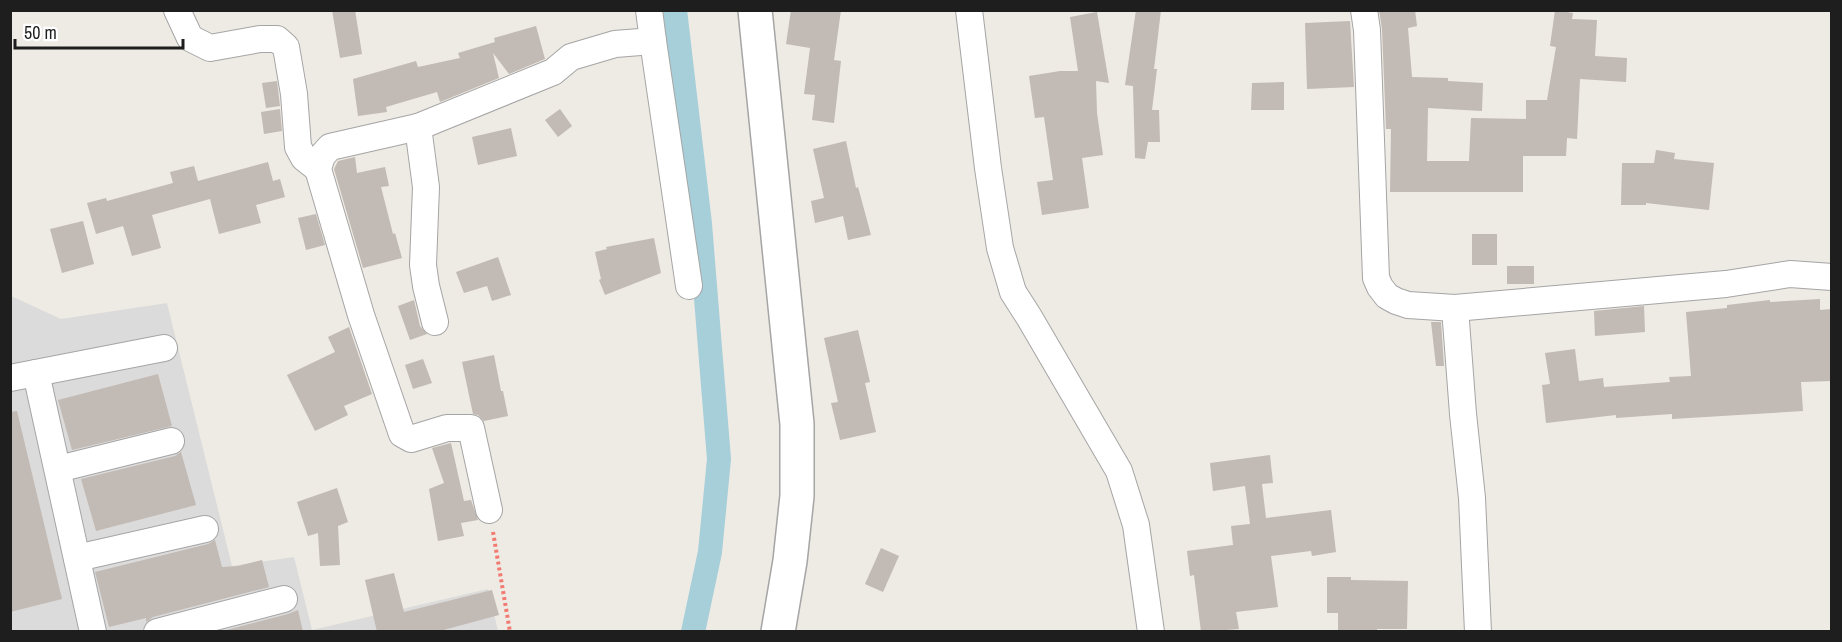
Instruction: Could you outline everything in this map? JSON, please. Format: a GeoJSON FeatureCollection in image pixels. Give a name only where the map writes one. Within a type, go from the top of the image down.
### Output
{"type":"FeatureCollection","features":[{"type":"Feature","properties":{"kind":"street"},"geometry":{"type":"LineString","coordinates":[[177,10],[190,38],[210,48],[260,39],[277,39],[286,47],[294,93],[298,147],[304,158],[318,169]]}},
{"type":"Feature","properties":{"kind":"street"},"geometry":{"type":"LineString","coordinates":[[649,10],[689,286]]}},
{"type":"Feature","properties":{"kind":"street"},"geometry":{"type":"LineString","coordinates":[[756,10],[797,424],[797,496],[790,561],[778,632]]}},
{"type":"Feature","properties":{"kind":"street"},"geometry":{"type":"LineString","coordinates":[[969,10],[1000,248],[1013,292],[1119,471],[1136,525],[1151,632]]}},
{"type":"Feature","properties":{"kind":"street"},"geometry":{"type":"LineString","coordinates":[[1364,10],[1376,278],[1387,296],[1408,305],[1455,308],[1726,284],[1790,274],[1832,277]]}},
{"type":"Feature","properties":{"kind":"street"},"geometry":{"type":"LineString","coordinates":[[489,510],[471,428],[447,428],[411,439],[402,434],[361,315],[318,169],[322,156],[330,147],[418,127],[553,72],[571,57],[615,44],[653,41]]}},
{"type":"Feature","properties":{"kind":"street"},"geometry":{"type":"LineString","coordinates":[[418,127],[426,187],[423,265],[435,322]]}},
{"type":"Feature","properties":{"kind":"street"},"geometry":{"type":"LineString","coordinates":[[1455,308],[1472,498],[1478,632]]}},
{"type":"Feature","properties":{"kind":"street"},"geometry":{"type":"LineString","coordinates":[[10,378],[164,348]]}},
{"type":"Feature","properties":{"kind":"street"},"geometry":{"type":"LineString","coordinates":[[36,373],[93,632]]}},
{"type":"Feature","properties":{"kind":"street"},"geometry":{"type":"LineString","coordinates":[[58,469],[171,441]]}},
{"type":"Feature","properties":{"kind":"street"},"geometry":{"type":"LineString","coordinates":[[77,558],[205,529]]}},
{"type":"Feature","properties":{"kind":"street"},"geometry":{"type":"LineString","coordinates":[[157,632],[284,599]]}},
{"type":"Feature","properties":{"kind":"path"},"geometry":{"type":"LineString","coordinates":[[489,510],[510,632]]}},
{"type":"Feature","properties":{"kind":"shaded area"},"geometry":{"type":"Polygon","coordinates":[[[11,296],[61,319],[167,303],[232,566],[294,557],[312,630],[488,589],[498,631],[11,632],[11,296]]]}},
{"type":"Feature","properties":{"kind":"building"},"geometry":{"type":"Polygon","coordinates":[[[332,10],[355,10],[362,54],[340,58],[332,10]]]}},
{"type":"Feature","properties":{"kind":"building"},"geometry":{"type":"Polygon","coordinates":[[[791,10],[841,10],[834,60],[841,61],[834,123],[812,120],[815,95],[804,94],[810,48],[786,44],[791,10]]]}},
{"type":"Feature","properties":{"kind":"building"},"geometry":{"type":"Polygon","coordinates":[[[1136,10],[1161,10],[1152,110],[1159,110],[1160,142],[1148,142],[1145,159],[1135,158],[1133,86],[1125,85],[1136,10]]]}},
{"type":"Feature","properties":{"kind":"building"},"geometry":{"type":"Polygon","coordinates":[[[1379,10],[1415,10],[1417,26],[1408,28],[1412,77],[1448,78],[1448,81],[1483,83],[1482,111],[1428,108],[1427,161],[1469,161],[1471,118],[1526,119],[1526,100],[1547,100],[1556,47],[1550,46],[1555,10],[1573,13],[1572,19],[1597,20],[1595,56],[1627,58],[1626,82],[1580,79],[1577,139],[1567,138],[1566,156],[1523,156],[1523,192],[1390,192],[1391,129],[1386,129],[1382,29],[1379,10]]]}},
{"type":"Feature","properties":{"kind":"building"},"geometry":{"type":"Polygon","coordinates":[[[1097,12],[1109,83],[1096,81],[1097,113],[1103,155],[1082,158],[1089,208],[1042,215],[1037,182],[1053,180],[1044,117],[1035,118],[1029,76],[1060,71],[1078,71],[1070,17],[1097,12]]]}},
{"type":"Feature","properties":{"kind":"building"},"geometry":{"type":"Polygon","coordinates":[[[1350,21],[1354,87],[1307,89],[1305,23],[1350,21]]]}},
{"type":"Feature","properties":{"kind":"building"},"geometry":{"type":"Polygon","coordinates":[[[536,26],[545,59],[509,74],[493,53],[499,78],[440,102],[437,92],[386,107],[387,112],[358,116],[353,79],[416,61],[418,67],[460,58],[458,53],[495,42],[494,38],[536,26]]]}},
{"type":"Feature","properties":{"kind":"building"},"geometry":{"type":"Polygon","coordinates":[[[277,81],[280,106],[266,108],[262,83],[277,81]]]}},
{"type":"Feature","properties":{"kind":"building"},"geometry":{"type":"Polygon","coordinates":[[[1284,82],[1284,110],[1251,110],[1252,83],[1284,82]]]}},
{"type":"Feature","properties":{"kind":"building"},"geometry":{"type":"Polygon","coordinates":[[[280,109],[282,131],[264,134],[261,112],[280,109]]]}},
{"type":"Feature","properties":{"kind":"building"},"geometry":{"type":"Polygon","coordinates":[[[560,109],[572,126],[558,137],[545,120],[560,109]]]}},
{"type":"Feature","properties":{"kind":"building"},"geometry":{"type":"Polygon","coordinates":[[[511,128],[517,156],[478,165],[472,137],[511,128]]]}},
{"type":"Feature","properties":{"kind":"building"},"geometry":{"type":"Polygon","coordinates":[[[846,141],[856,188],[858,187],[871,235],[848,240],[843,216],[815,223],[811,201],[824,198],[813,149],[846,141]]]}},
{"type":"Feature","properties":{"kind":"building"},"geometry":{"type":"Polygon","coordinates":[[[1656,150],[1675,153],[1674,159],[1714,163],[1709,210],[1646,203],[1646,205],[1621,205],[1622,163],[1654,163],[1656,150]]]}},
{"type":"Feature","properties":{"kind":"building"},"geometry":{"type":"Polygon","coordinates":[[[355,157],[357,173],[385,167],[389,186],[381,187],[393,234],[395,233],[402,258],[363,268],[334,169],[338,161],[355,157]]]}},
{"type":"Feature","properties":{"kind":"building"},"geometry":{"type":"Polygon","coordinates":[[[268,162],[273,181],[280,179],[285,197],[256,205],[261,223],[219,234],[210,199],[152,215],[161,248],[132,256],[123,226],[96,234],[87,203],[106,198],[107,201],[173,183],[170,172],[194,166],[198,181],[268,162]]]}},
{"type":"Feature","properties":{"kind":"building"},"geometry":{"type":"Polygon","coordinates":[[[316,214],[325,245],[306,250],[298,218],[316,214]]]}},
{"type":"Feature","properties":{"kind":"building"},"geometry":{"type":"Polygon","coordinates":[[[83,221],[94,264],[62,273],[50,229],[83,221]]]}},
{"type":"Feature","properties":{"kind":"building"},"geometry":{"type":"Polygon","coordinates":[[[1472,234],[1497,234],[1497,265],[1472,265],[1472,234]]]}},
{"type":"Feature","properties":{"kind":"building"},"geometry":{"type":"Polygon","coordinates":[[[654,238],[661,273],[605,295],[599,280],[601,279],[595,252],[607,249],[606,247],[654,238]]]}},
{"type":"Feature","properties":{"kind":"building"},"geometry":{"type":"Polygon","coordinates":[[[498,257],[511,295],[492,301],[487,286],[464,293],[456,272],[498,257]]]}},
{"type":"Feature","properties":{"kind":"building"},"geometry":{"type":"Polygon","coordinates":[[[1507,266],[1534,266],[1534,284],[1507,284],[1507,266]]]}},
{"type":"Feature","properties":{"kind":"building"},"geometry":{"type":"Polygon","coordinates":[[[1820,299],[1820,310],[1832,309],[1832,381],[1801,382],[1803,411],[1672,419],[1672,414],[1616,418],[1616,415],[1546,423],[1542,385],[1550,384],[1545,353],[1575,349],[1579,381],[1603,378],[1604,387],[1670,382],[1669,377],[1691,376],[1686,312],[1727,308],[1727,305],[1770,300],[1770,302],[1820,299]]]}},
{"type":"Feature","properties":{"kind":"building"},"geometry":{"type":"Polygon","coordinates":[[[414,300],[420,326],[427,334],[410,340],[398,306],[414,300]]]}},
{"type":"Feature","properties":{"kind":"building"},"geometry":{"type":"Polygon","coordinates":[[[1644,306],[1645,332],[1595,336],[1594,311],[1644,306]]]}},
{"type":"Feature","properties":{"kind":"building"},"geometry":{"type":"Polygon","coordinates":[[[1431,322],[1441,322],[1444,366],[1436,366],[1431,322]]]}},
{"type":"Feature","properties":{"kind":"building"},"geometry":{"type":"Polygon","coordinates":[[[349,327],[372,394],[344,406],[348,415],[315,431],[287,375],[335,352],[328,337],[349,327]]]}},
{"type":"Feature","properties":{"kind":"building"},"geometry":{"type":"Polygon","coordinates":[[[858,330],[870,382],[865,383],[876,432],[840,440],[831,403],[838,402],[824,338],[858,330]]]}},
{"type":"Feature","properties":{"kind":"building"},"geometry":{"type":"Polygon","coordinates":[[[494,355],[508,416],[484,421],[478,415],[473,414],[462,362],[494,355]]]}},
{"type":"Feature","properties":{"kind":"building"},"geometry":{"type":"Polygon","coordinates":[[[423,359],[432,383],[413,389],[405,365],[423,359]]]}},
{"type":"Feature","properties":{"kind":"building"},"geometry":{"type":"Polygon","coordinates":[[[158,374],[172,426],[72,450],[58,400],[158,374]]]}},
{"type":"Feature","properties":{"kind":"building"},"geometry":{"type":"Polygon","coordinates":[[[17,411],[62,599],[10,612],[10,412],[17,411]]]}},
{"type":"Feature","properties":{"kind":"building"},"geometry":{"type":"Polygon","coordinates":[[[451,443],[464,501],[471,500],[478,520],[461,523],[464,536],[438,541],[429,489],[444,483],[432,448],[451,443]]]}},
{"type":"Feature","properties":{"kind":"building"},"geometry":{"type":"Polygon","coordinates":[[[181,452],[196,505],[96,531],[81,479],[175,456],[181,452]]]}},
{"type":"Feature","properties":{"kind":"building"},"geometry":{"type":"Polygon","coordinates":[[[1270,455],[1273,483],[1262,484],[1266,518],[1331,510],[1336,552],[1312,556],[1311,551],[1271,556],[1278,607],[1236,612],[1239,629],[1201,632],[1194,575],[1190,576],[1187,551],[1233,545],[1231,526],[1250,524],[1245,486],[1213,491],[1210,463],[1270,455]]]}},
{"type":"Feature","properties":{"kind":"building"},"geometry":{"type":"Polygon","coordinates":[[[337,488],[348,522],[338,526],[340,565],[320,566],[318,533],[308,536],[297,502],[337,488]]]}},
{"type":"Feature","properties":{"kind":"building"},"geometry":{"type":"Polygon","coordinates":[[[215,540],[222,567],[262,560],[269,587],[153,617],[146,622],[146,618],[109,627],[95,572],[208,544],[215,540]]]}},
{"type":"Feature","properties":{"kind":"building"},"geometry":{"type":"Polygon","coordinates":[[[881,548],[899,556],[883,592],[865,584],[881,548]]]}},
{"type":"Feature","properties":{"kind":"building"},"geometry":{"type":"Polygon","coordinates":[[[394,573],[404,612],[492,590],[499,615],[436,632],[377,632],[365,580],[394,573]]]}},
{"type":"Feature","properties":{"kind":"building"},"geometry":{"type":"Polygon","coordinates":[[[1327,577],[1351,577],[1351,580],[1408,581],[1407,629],[1338,632],[1338,613],[1327,613],[1327,577]]]}},
{"type":"Feature","properties":{"kind":"building"},"geometry":{"type":"Polygon","coordinates":[[[298,610],[303,632],[219,632],[288,614],[298,610]]]}},
{"type":"Feature","properties":{"kind":"waterway"},"geometry":{"type":"LineString","coordinates":[[675,10],[700,224],[719,459],[710,552],[693,632]]}}]}
